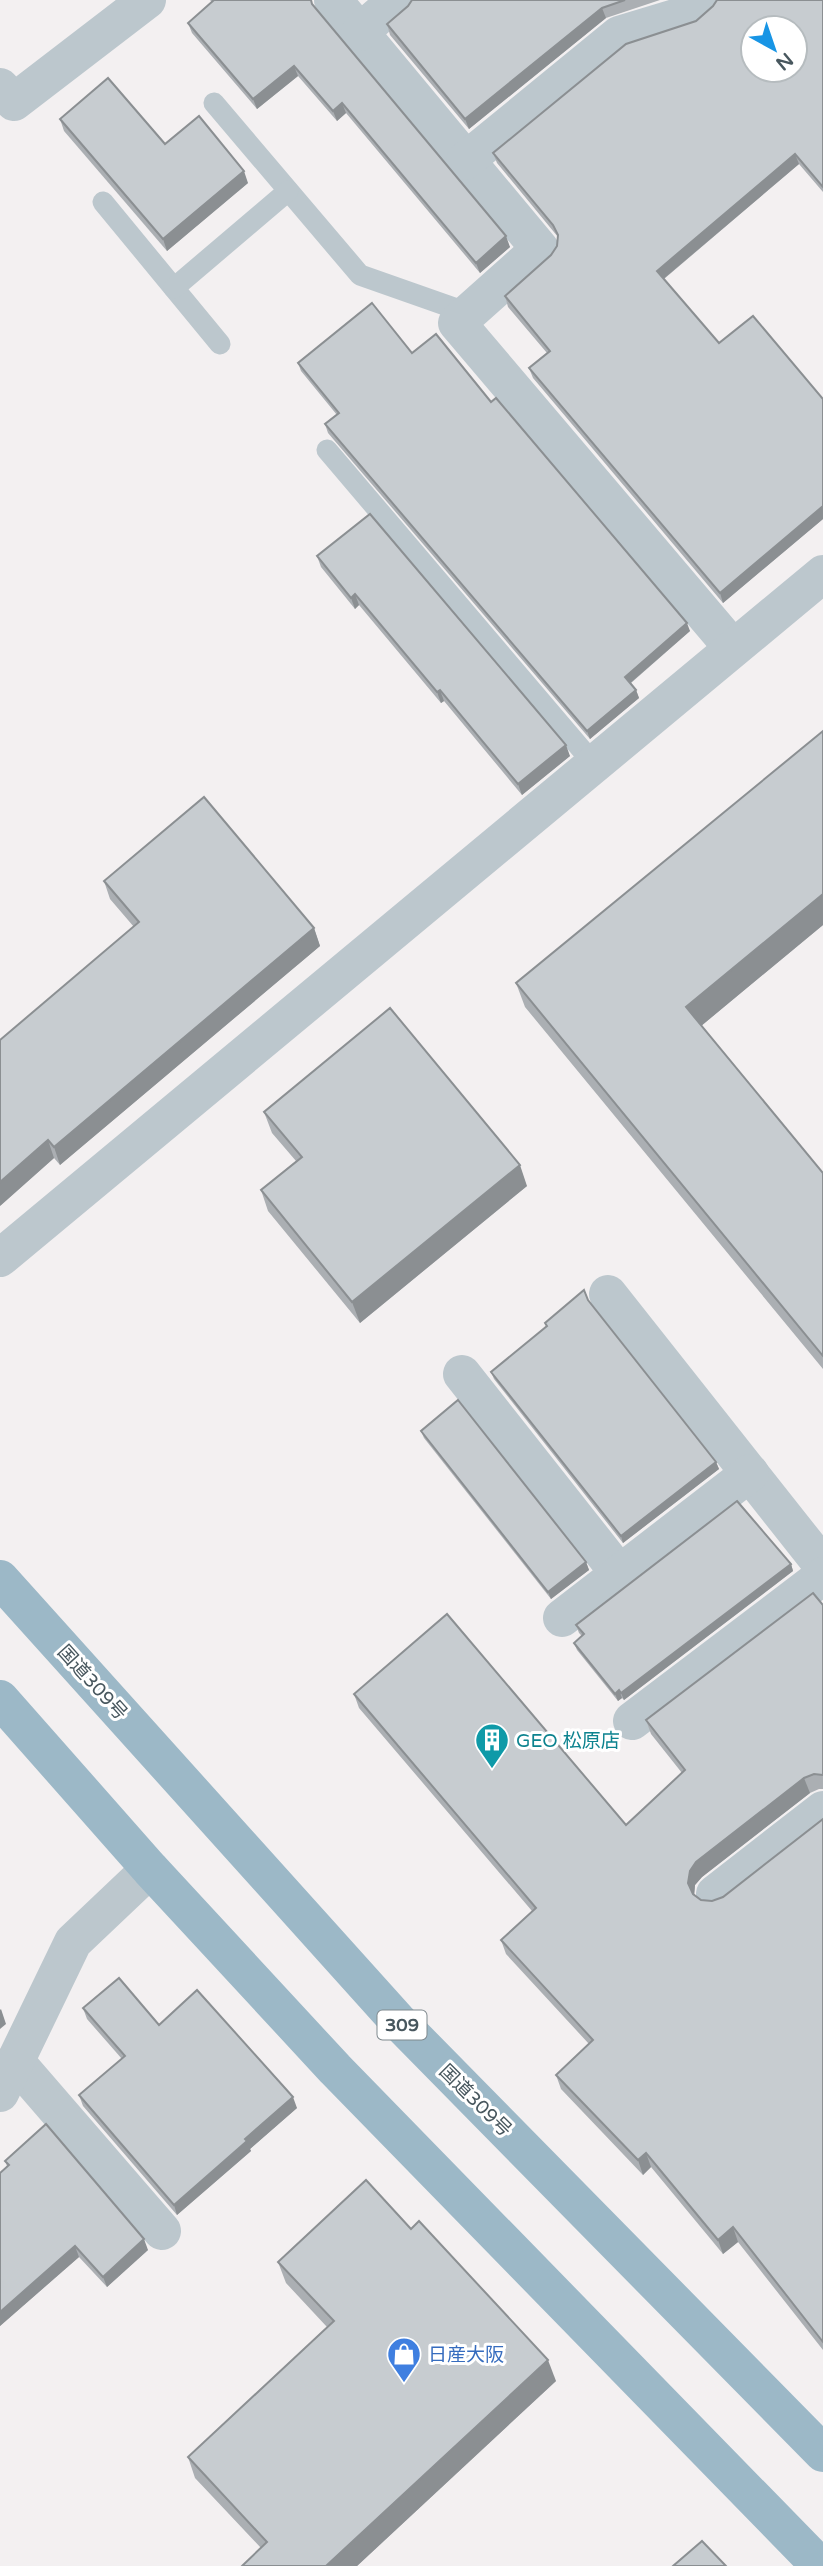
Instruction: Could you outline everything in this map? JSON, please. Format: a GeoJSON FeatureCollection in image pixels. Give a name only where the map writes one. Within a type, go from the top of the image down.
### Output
{"type":"FeatureCollection","features":[{"type":"Feature","properties":{"kind":"highway","name":"国道309号"},"geometry":{"type":"LineString","coordinates":[[0,1579],[397,2020],[823,2453]]}},
{"type":"Feature","properties":{"kind":"highway"},"geometry":{"type":"LineString","coordinates":[[0,1699],[150,1869],[335,2069],[820,2566]]}},
{"type":"Feature","properties":{"kind":"street"},"geometry":{"type":"LineString","coordinates":[[0,87],[14,102],[147,0]]}},
{"type":"Feature","properties":{"kind":"street"},"geometry":{"type":"LineString","coordinates":[[333,0],[540,249],[457,323],[733,648]]}},
{"type":"Feature","properties":{"kind":"street"},"geometry":{"type":"LineString","coordinates":[[360,32],[397,0]]}},
{"type":"Feature","properties":{"kind":"street"},"geometry":{"type":"LineString","coordinates":[[465,161],[619,34],[685,15],[702,0]]}},
{"type":"Feature","properties":{"kind":"street"},"geometry":{"type":"LineString","coordinates":[[0,1258],[823,574]]}},
{"type":"Feature","properties":{"kind":"street"},"geometry":{"type":"LineString","coordinates":[[608,1294],[823,1566]]}},
{"type":"Feature","properties":{"kind":"street"},"geometry":{"type":"LineString","coordinates":[[462,1374],[619,1573]]}},
{"type":"Feature","properties":{"kind":"street"},"geometry":{"type":"LineString","coordinates":[[562,1618],[750,1473]]}},
{"type":"Feature","properties":{"kind":"street"},"geometry":{"type":"LineString","coordinates":[[632,1721],[823,1576]]}},
{"type":"Feature","properties":{"kind":"street"},"geometry":{"type":"LineString","coordinates":[[715,1894],[823,1810]]}},
{"type":"Feature","properties":{"kind":"street"},"geometry":{"type":"LineString","coordinates":[[150,1869],[73,1942],[8,2077],[162,2231]]}},
{"type":"Feature","properties":{"kind":"lane"},"geometry":{"type":"LineString","coordinates":[[214,103],[360,275],[468,313]]}},
{"type":"Feature","properties":{"kind":"lane"},"geometry":{"type":"LineString","coordinates":[[174,288],[288,191]]}},
{"type":"Feature","properties":{"kind":"lane"},"geometry":{"type":"LineString","coordinates":[[103,202],[220,344]]}},
{"type":"Feature","properties":{"kind":"lane"},"geometry":{"type":"LineString","coordinates":[[327,450],[594,764]]}},
{"type":"Feature","properties":{"kind":"building"},"geometry":{"type":"Polygon","coordinates":[[[214,0],[311,0],[506,236],[476,263],[342,103],[333,111],[294,66],[253,99],[188,23],[214,0]]]}},
{"type":"Feature","properties":{"kind":"building"},"geometry":{"type":"Polygon","coordinates":[[[412,0],[625,0],[602,8],[465,119],[387,24],[412,0]]]}},
{"type":"Feature","properties":{"kind":"building"},"geometry":{"type":"Polygon","coordinates":[[[717,0],[823,0],[823,187],[795,154],[657,271],[719,343],[753,316],[823,399],[823,506],[720,593],[529,368],[550,351],[505,296],[551,255],[557,246],[558,235],[553,225],[493,153],[626,44],[696,21],[717,0]]]}},
{"type":"Feature","properties":{"kind":"building"},"geometry":{"type":"Polygon","coordinates":[[[108,78],[165,144],[199,116],[244,171],[163,239],[60,119],[108,78]]]}},
{"type":"Feature","properties":{"kind":"building"},"geometry":{"type":"Polygon","coordinates":[[[372,303],[412,353],[436,334],[491,402],[496,398],[687,623],[625,677],[636,690],[587,731],[325,424],[339,413],[298,363],[372,303]]]}},
{"type":"Feature","properties":{"kind":"building"},"geometry":{"type":"Polygon","coordinates":[[[370,514],[566,745],[518,784],[440,690],[437,692],[355,594],[351,598],[317,556],[370,514]]]}},
{"type":"Feature","properties":{"kind":"building"},"geometry":{"type":"Polygon","coordinates":[[[823,731],[823,894],[686,1007],[823,1173],[823,1356],[516,983],[823,731]]]}},
{"type":"Feature","properties":{"kind":"building"},"geometry":{"type":"Polygon","coordinates":[[[204,797],[314,928],[54,1147],[48,1140],[0,1182],[0,1040],[139,922],[104,881],[204,797]]]}},
{"type":"Feature","properties":{"kind":"building"},"geometry":{"type":"Polygon","coordinates":[[[390,1008],[520,1165],[352,1302],[261,1190],[302,1157],[264,1112],[390,1008]]]}},
{"type":"Feature","properties":{"kind":"building"},"geometry":{"type":"Polygon","coordinates":[[[584,1290],[588,1300],[716,1462],[621,1536],[491,1372],[547,1326],[545,1323],[584,1290]]]}},
{"type":"Feature","properties":{"kind":"building"},"geometry":{"type":"Polygon","coordinates":[[[458,1400],[586,1562],[548,1592],[421,1431],[458,1400]]]}},
{"type":"Feature","properties":{"kind":"building"},"geometry":{"type":"Polygon","coordinates":[[[737,1501],[791,1564],[621,1693],[619,1690],[615,1694],[574,1643],[584,1634],[576,1625],[737,1501]]]}},
{"type":"Feature","properties":{"kind":"building"},"geometry":{"type":"Polygon","coordinates":[[[813,1593],[823,1605],[823,1775],[814,1774],[804,1778],[696,1862],[690,1871],[688,1883],[693,1894],[701,1900],[712,1901],[723,1897],[823,1819],[823,2342],[733,2227],[718,2240],[646,2153],[638,2160],[556,2075],[593,2040],[501,1940],[536,1908],[354,1694],[447,1614],[626,1825],[685,1770],[646,1720],[813,1593]]]}},
{"type":"Feature","properties":{"kind":"building"},"geometry":{"type":"Polygon","coordinates":[[[119,1978],[159,2025],[197,1990],[293,2097],[174,2205],[79,2095],[125,2056],[83,2008],[119,1978]]]}},
{"type":"Feature","properties":{"kind":"building"},"geometry":{"type":"Polygon","coordinates":[[[46,2124],[144,2239],[103,2277],[75,2246],[0,2312],[0,2173],[9,2165],[5,2161],[46,2124]]]}},
{"type":"Feature","properties":{"kind":"building"},"geometry":{"type":"Polygon","coordinates":[[[366,2180],[411,2229],[419,2221],[548,2360],[326,2566],[242,2566],[267,2542],[188,2457],[334,2321],[278,2262],[366,2180]]]}},
{"type":"Feature","properties":{"kind":"building"},"geometry":{"type":"Polygon","coordinates":[[[702,2541],[726,2566],[673,2566],[702,2541]]]}},
{"type":"Feature","properties":{"kind":"place","name":"GEO 松原店"},"geometry":{"type":"Point","coordinates":[492,1770]}},
{"type":"Feature","properties":{"kind":"place","name":"日産大阪"},"geometry":{"type":"Point","coordinates":[404,2384]}}]}
